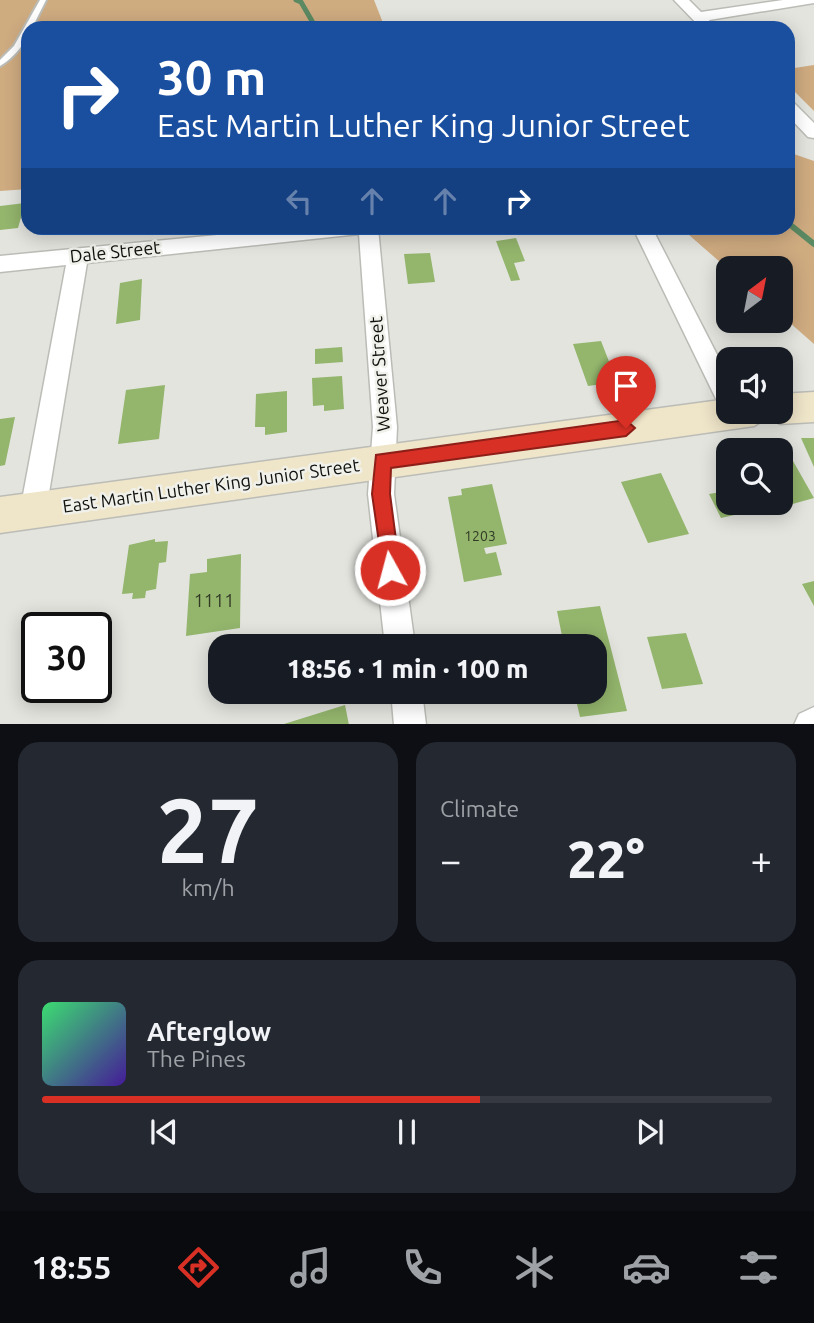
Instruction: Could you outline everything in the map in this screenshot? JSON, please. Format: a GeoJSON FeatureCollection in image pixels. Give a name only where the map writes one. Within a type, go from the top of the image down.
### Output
{"type":"FeatureCollection","features":[{"type":"Feature","properties":{"kind":"street"},"geometry":{"type":"LineString","coordinates":[[681,0],[702,21]]}},
{"type":"Feature","properties":{"kind":"street"},"geometry":{"type":"LineString","coordinates":[[698,17],[811,0]]}},
{"type":"Feature","properties":{"kind":"street"},"geometry":{"type":"LineString","coordinates":[[795,114],[814,133]]}},
{"type":"Feature","properties":{"kind":"street","name":"Dale Street"},"geometry":{"type":"LineString","coordinates":[[0,264],[286,235]]}},
{"type":"Feature","properties":{"kind":"street","name":"Weaver Street"},"geometry":{"type":"LineString","coordinates":[[369,235],[386,427],[381,494],[398,634]]}},
{"type":"Feature","properties":{"kind":"street"},"geometry":{"type":"LineString","coordinates":[[646,235],[716,368]]}},
{"type":"Feature","properties":{"kind":"street"},"geometry":{"type":"LineString","coordinates":[[17,513],[78,256]]}},
{"type":"Feature","properties":{"kind":"street"},"geometry":{"type":"LineString","coordinates":[[793,408],[814,407]]}},
{"type":"Feature","properties":{"kind":"street","name":"East Martin Luther King Junior Street"},"geometry":{"type":"LineString","coordinates":[[17,513],[716,412]]}},
{"type":"Feature","properties":{"kind":"street"},"geometry":{"type":"LineString","coordinates":[[408,704],[410,724]]}},
{"type":"Feature","properties":{"kind":"lane"},"geometry":{"type":"LineString","coordinates":[[32,21],[43,0]]}},
{"type":"Feature","properties":{"kind":"lane"},"geometry":{"type":"LineString","coordinates":[[0,64],[21,40]]}},
{"type":"Feature","properties":{"kind":"shaded area"},"geometry":{"type":"Polygon","coordinates":[[[0,0],[374,0],[382,21],[21,21],[21,190],[0,191],[0,0]]]}},
{"type":"Feature","properties":{"kind":"shaded area"},"geometry":{"type":"Polygon","coordinates":[[[814,65],[814,111],[795,92],[795,68],[814,65]]]}},
{"type":"Feature","properties":{"kind":"shaded area"},"geometry":{"type":"Polygon","coordinates":[[[795,154],[814,161],[814,344],[793,326],[793,256],[716,256],[716,259],[689,235],[795,235],[795,154]]]}},
{"type":"Feature","properties":{"kind":"building"},"geometry":{"type":"Polygon","coordinates":[[[21,203],[18,228],[0,230],[0,206],[21,203]]]}},
{"type":"Feature","properties":{"kind":"building"},"geometry":{"type":"Polygon","coordinates":[[[516,238],[525,261],[514,263],[520,280],[511,281],[496,241],[516,238]]]}},
{"type":"Feature","properties":{"kind":"building"},"geometry":{"type":"Polygon","coordinates":[[[430,253],[435,282],[408,284],[404,254],[430,253]]]}},
{"type":"Feature","properties":{"kind":"building"},"geometry":{"type":"Polygon","coordinates":[[[142,279],[140,320],[116,324],[120,283],[142,279]]]}},
{"type":"Feature","properties":{"kind":"building"},"geometry":{"type":"Polygon","coordinates":[[[601,341],[617,382],[588,386],[573,344],[601,341]]]}},
{"type":"Feature","properties":{"kind":"building"},"geometry":{"type":"Polygon","coordinates":[[[342,347],[343,362],[315,364],[315,349],[342,347]]]}},
{"type":"Feature","properties":{"kind":"building"},"geometry":{"type":"Polygon","coordinates":[[[342,376],[344,409],[324,411],[324,405],[313,406],[312,378],[342,376]]]}},
{"type":"Feature","properties":{"kind":"building"},"geometry":{"type":"Polygon","coordinates":[[[165,385],[159,439],[118,444],[126,390],[165,385]]]}},
{"type":"Feature","properties":{"kind":"building"},"geometry":{"type":"Polygon","coordinates":[[[287,391],[287,432],[265,435],[265,427],[255,427],[256,394],[287,391]]]}},
{"type":"Feature","properties":{"kind":"building"},"geometry":{"type":"Polygon","coordinates":[[[15,417],[5,465],[0,466],[0,419],[15,417]]]}},
{"type":"Feature","properties":{"kind":"building"},"geometry":{"type":"Polygon","coordinates":[[[801,438],[814,438],[814,467],[801,438]]]}},
{"type":"Feature","properties":{"kind":"building"},"geometry":{"type":"Polygon","coordinates":[[[793,461],[814,498],[793,504],[793,461]]]}},
{"type":"Feature","properties":{"kind":"building"},"geometry":{"type":"Polygon","coordinates":[[[661,473],[689,534],[648,543],[621,482],[661,473]]]}},
{"type":"Feature","properties":{"kind":"building"},"geometry":{"type":"Polygon","coordinates":[[[492,484],[507,544],[484,548],[486,554],[496,552],[502,575],[464,582],[448,497],[462,495],[461,489],[492,484]]]}},
{"type":"Feature","properties":{"kind":"building"},"geometry":{"type":"Polygon","coordinates":[[[716,493],[716,508],[709,494],[716,493]]]}},
{"type":"Feature","properties":{"kind":"building"},"geometry":{"type":"Polygon","coordinates":[[[155,539],[155,542],[168,541],[166,562],[159,563],[156,589],[146,591],[145,598],[132,599],[133,593],[122,594],[129,545],[155,539]]]}},
{"type":"Feature","properties":{"kind":"building"},"geometry":{"type":"Polygon","coordinates":[[[241,554],[240,628],[186,636],[190,574],[207,572],[207,559],[241,554]]]}},
{"type":"Feature","properties":{"kind":"building"},"geometry":{"type":"Polygon","coordinates":[[[814,581],[814,606],[802,584],[814,581]]]}},
{"type":"Feature","properties":{"kind":"building"},"geometry":{"type":"Polygon","coordinates":[[[600,606],[627,711],[580,717],[577,704],[607,704],[607,634],[562,634],[557,611],[600,606]]]}},
{"type":"Feature","properties":{"kind":"building"},"geometry":{"type":"Polygon","coordinates":[[[686,633],[703,684],[662,689],[647,637],[686,633]]]}},
{"type":"Feature","properties":{"kind":"building"},"geometry":{"type":"Polygon","coordinates":[[[345,705],[349,724],[284,724],[345,705]]]}},
{"type":"Feature","properties":{"kind":"waterway"},"geometry":{"type":"LineString","coordinates":[[296,0],[301,2],[312,21]]}},
{"type":"Feature","properties":{"kind":"waterway"},"geometry":{"type":"LineString","coordinates":[[795,229],[814,244]]}},
{"type":"Feature","properties":{"kind":"route"},"geometry":{"type":"LineString","coordinates":[[390,570],[381,494],[383,461],[626,428]]}}]}
